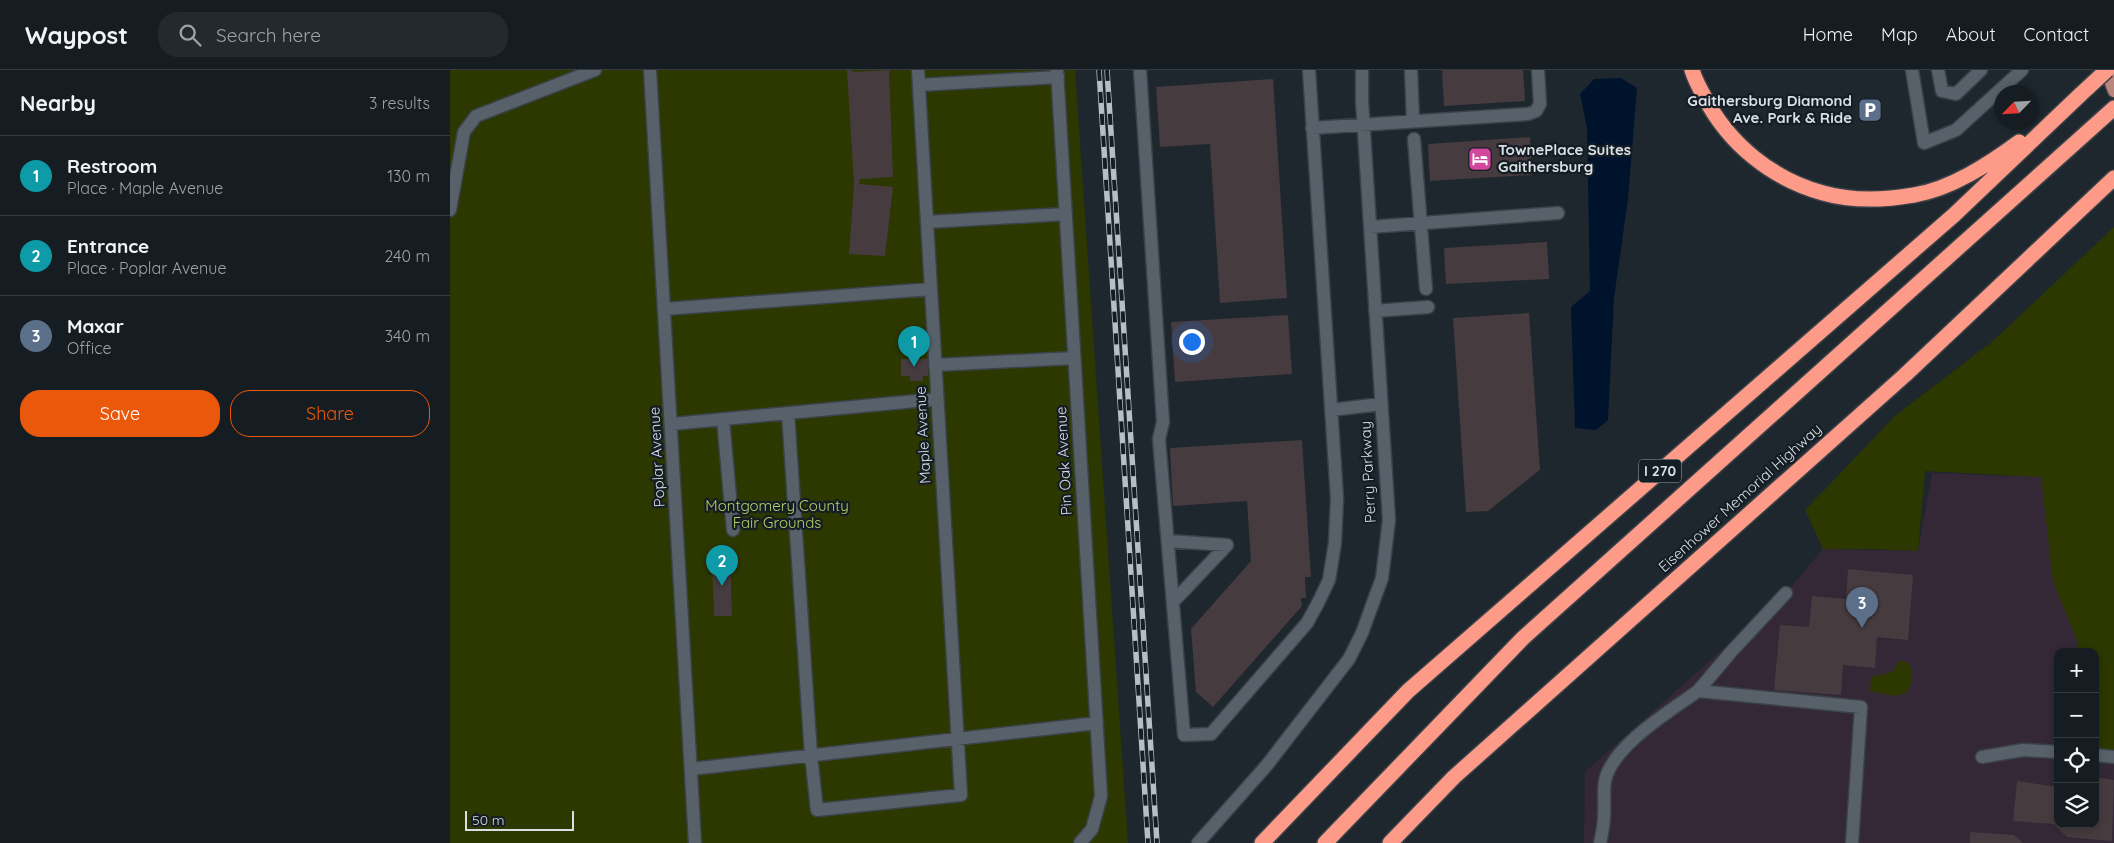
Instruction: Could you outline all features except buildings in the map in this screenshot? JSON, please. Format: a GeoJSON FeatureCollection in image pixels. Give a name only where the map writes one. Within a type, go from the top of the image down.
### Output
{"type":"FeatureCollection","features":[{"type":"Feature","properties":{"kind":"highway"},"geometry":{"type":"LineString","coordinates":[[1692,70],[1715,117],[1749,156],[1796,184],[1824,194],[1854,198],[1915,195],[1947,184],[1989,164],[2066,108]]}},
{"type":"Feature","properties":{"kind":"highway","name":"I 270"},"geometry":{"type":"LineString","coordinates":[[1262,843],[1408,691],[1954,215],[2106,70]]}},
{"type":"Feature","properties":{"kind":"highway","name":"I 270"},"geometry":{"type":"LineString","coordinates":[[1325,843],[1523,638],[2114,108]]}},
{"type":"Feature","properties":{"kind":"highway","name":"Eisenhower Memorial Highway"},"geometry":{"type":"LineString","coordinates":[[1390,843],[1454,777],[1904,375],[2114,178]]}},
{"type":"Feature","properties":{"kind":"main road"},"geometry":{"type":"LineString","coordinates":[[2106,70],[2114,91]]}},
{"type":"Feature","properties":{"kind":"street"},"geometry":{"type":"LineString","coordinates":[[450,210],[464,132],[476,116],[595,70]]}},
{"type":"Feature","properties":{"kind":"street","name":"Poplar Avenue"},"geometry":{"type":"LineString","coordinates":[[650,70],[695,843]]}},
{"type":"Feature","properties":{"kind":"street","name":"Maple Avenue"},"geometry":{"type":"LineString","coordinates":[[811,755],[817,810],[961,796],[918,70]]}},
{"type":"Feature","properties":{"kind":"street"},"geometry":{"type":"LineString","coordinates":[[1140,70],[1163,422],[1159,439],[1184,735],[1211,734],[1306,623],[1329,580],[1335,543],[1337,498],[1308,70]]}},
{"type":"Feature","properties":{"kind":"street","name":"Perry Parkway"},"geometry":{"type":"LineString","coordinates":[[1198,843],[1267,765],[1349,659],[1362,633],[1382,578],[1388,520],[1363,124],[1362,70]]}},
{"type":"Feature","properties":{"kind":"street"},"geometry":{"type":"LineString","coordinates":[[1411,70],[1410,88],[1414,121]]}},
{"type":"Feature","properties":{"kind":"street"},"geometry":{"type":"LineString","coordinates":[[1312,128],[1528,114],[1536,111],[1540,104],[1538,70]]}},
{"type":"Feature","properties":{"kind":"street"},"geometry":{"type":"LineString","coordinates":[[1912,70],[1924,143],[1956,130],[2020,71]]}},
{"type":"Feature","properties":{"kind":"street"},"geometry":{"type":"LineString","coordinates":[[1938,70],[1942,91],[1956,94],[1981,70]]}},
{"type":"Feature","properties":{"kind":"street"},"geometry":{"type":"LineString","coordinates":[[919,85],[1057,73]]}},
{"type":"Feature","properties":{"kind":"street","name":"Pin Oak Avenue"},"geometry":{"type":"LineString","coordinates":[[1057,73],[1101,796],[1092,829],[1080,843]]}},
{"type":"Feature","properties":{"kind":"street"},"geometry":{"type":"LineString","coordinates":[[1414,139],[1426,289]]}},
{"type":"Feature","properties":{"kind":"street"},"geometry":{"type":"LineString","coordinates":[[1370,228],[1558,213]]}},
{"type":"Feature","properties":{"kind":"street"},"geometry":{"type":"LineString","coordinates":[[927,222],[1066,214]]}},
{"type":"Feature","properties":{"kind":"street"},"geometry":{"type":"LineString","coordinates":[[664,309],[931,289]]}},
{"type":"Feature","properties":{"kind":"street"},"geometry":{"type":"LineString","coordinates":[[1375,311],[1428,308]]}},
{"type":"Feature","properties":{"kind":"street"},"geometry":{"type":"LineString","coordinates":[[935,365],[1074,358]]}},
{"type":"Feature","properties":{"kind":"street"},"geometry":{"type":"LineString","coordinates":[[672,424],[937,399]]}},
{"type":"Feature","properties":{"kind":"street"},"geometry":{"type":"LineString","coordinates":[[1331,410],[1381,404]]}},
{"type":"Feature","properties":{"kind":"street"},"geometry":{"type":"LineString","coordinates":[[788,413],[811,755]]}},
{"type":"Feature","properties":{"kind":"street"},"geometry":{"type":"LineString","coordinates":[[723,419],[732,530]]}},
{"type":"Feature","properties":{"kind":"street"},"geometry":{"type":"LineString","coordinates":[[1168,541],[1227,545],[1173,602]]}},
{"type":"Feature","properties":{"kind":"street"},"geometry":{"type":"LineString","coordinates":[[1600,843],[1604,819],[1605,780],[1622,749],[1698,691],[1731,652],[1786,593]]}},
{"type":"Feature","properties":{"kind":"street"},"geometry":{"type":"LineString","coordinates":[[1698,691],[1860,707],[1852,843]]}},
{"type":"Feature","properties":{"kind":"street"},"geometry":{"type":"LineString","coordinates":[[691,769],[1096,723]]}},
{"type":"Feature","properties":{"kind":"street"},"geometry":{"type":"LineString","coordinates":[[1982,757],[2022,750],[2054,752]]}},
{"type":"Feature","properties":{"kind":"street"},"geometry":{"type":"LineString","coordinates":[[2099,756],[2114,757]]}},
{"type":"Feature","properties":{"kind":"shaded area"},"geometry":{"type":"Polygon","coordinates":[[[1932,473],[2041,477],[2078,648],[2054,648],[2054,828],[2099,828],[2099,761],[2114,763],[2114,843],[1584,843],[1585,772],[1786,593],[1823,549],[1918,551],[1932,473]]]}},
{"type":"Feature","properties":{"kind":"green space","name":"Montgomery County Fair Grounds"},"geometry":{"type":"Polygon","coordinates":[[[450,70],[1075,70],[1128,843],[450,843],[450,70]]]}},
{"type":"Feature","properties":{"kind":"green space"},"geometry":{"type":"Polygon","coordinates":[[[2114,227],[2114,763],[2099,761],[2099,648],[2078,648],[2076,638],[2053,582],[2041,477],[1925,471],[1918,551],[1823,549],[1805,510],[1896,415],[1993,341],[2114,227]]]}},
{"type":"Feature","properties":{"kind":"green space"},"geometry":{"type":"Polygon","coordinates":[[[1900,660],[1910,664],[1912,682],[1906,693],[1895,696],[1870,691],[1871,677],[1892,672],[1900,660]]]}},
{"type":"Feature","properties":{"kind":"water"},"geometry":{"type":"Polygon","coordinates":[[[1621,78],[1637,88],[1628,199],[1614,298],[1608,420],[1596,430],[1575,428],[1571,307],[1590,291],[1587,128],[1580,94],[1594,79],[1621,78]]]}},
{"type":"Feature","properties":{"kind":"railway"},"geometry":{"type":"LineString","coordinates":[[1099,70],[1148,843]]}},
{"type":"Feature","properties":{"kind":"railway"},"geometry":{"type":"LineString","coordinates":[[1107,70],[1157,843]]}},
{"type":"Feature","properties":{"kind":"place","name":"Gaithersburg Diamond Ave. Park & Ride"},"geometry":{"type":"Point","coordinates":[1870,110]}},
{"type":"Feature","properties":{"kind":"place","name":"TownePlace Suites Gaithersburg"},"geometry":{"type":"Point","coordinates":[1480,159]}},
{"type":"Feature","properties":{"kind":"place","name":"Restroom"},"geometry":{"type":"Point","coordinates":[914,367]}},
{"type":"Feature","properties":{"kind":"place","name":"Entrance"},"geometry":{"type":"Point","coordinates":[722,586]}},
{"type":"Feature","properties":{"kind":"place","name":"Maxar"},"geometry":{"type":"Point","coordinates":[1862,628]}}]}
